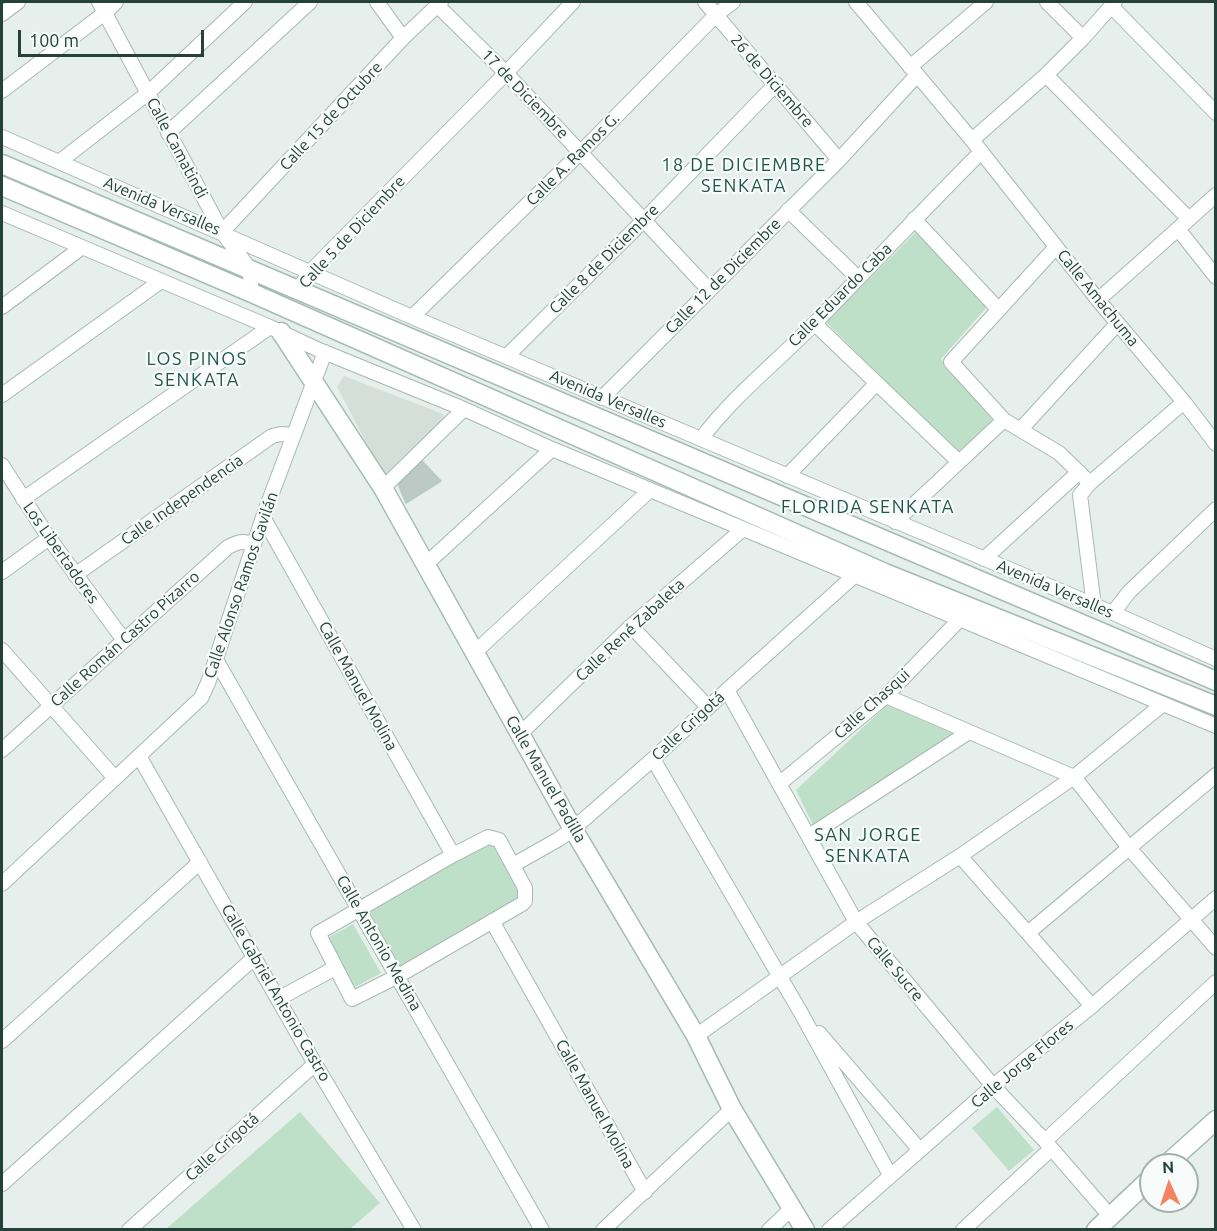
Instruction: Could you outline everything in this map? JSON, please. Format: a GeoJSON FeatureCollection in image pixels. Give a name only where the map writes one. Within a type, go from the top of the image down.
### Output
{"type":"FeatureCollection","features":[{"type":"Feature","properties":{"kind":"street"},"geometry":{"type":"LineString","coordinates":[[2,14],[18,2]]}},
{"type":"Feature","properties":{"kind":"street"},"geometry":{"type":"LineString","coordinates":[[2,91],[103,7],[116,2]]}},
{"type":"Feature","properties":{"kind":"street"},"geometry":{"type":"LineString","coordinates":[[59,162],[148,93],[245,2]]}},
{"type":"Feature","properties":{"kind":"street"},"geometry":{"type":"LineString","coordinates":[[168,132],[310,2]]}},
{"type":"Feature","properties":{"kind":"street"},"geometry":{"type":"LineString","coordinates":[[377,2],[403,38]]}},
{"type":"Feature","properties":{"kind":"street","name":"Calle 5 de Diciembre"},"geometry":{"type":"LineString","coordinates":[[23,499],[276,329],[284,307],[311,271],[573,2]]}},
{"type":"Feature","properties":{"kind":"street","name":"26 de Diciembre"},"geometry":{"type":"LineString","coordinates":[[705,2],[839,160]]}},
{"type":"Feature","properties":{"kind":"street","name":"Calle A. Ramos G."},"geometry":{"type":"LineString","coordinates":[[412,316],[580,153],[716,15],[733,2]]}},
{"type":"Feature","properties":{"kind":"street","name":"Calle Amachuma"},"geometry":{"type":"LineString","coordinates":[[856,2],[972,140],[1098,300],[1184,402],[1215,444]]}},
{"type":"Feature","properties":{"kind":"street","name":"Calle 12 de Diciembre"},"geometry":{"type":"LineString","coordinates":[[602,398],[839,160],[914,71],[986,2]]}},
{"type":"Feature","properties":{"kind":"street"},"geometry":{"type":"LineString","coordinates":[[1047,2],[1083,38]]}},
{"type":"Feature","properties":{"kind":"street","name":"Calle 15 de Octubre"},"geometry":{"type":"LineString","coordinates":[[222,232],[403,38],[439,3]]}},
{"type":"Feature","properties":{"kind":"street","name":"17 de Diciembre"},"geometry":{"type":"LineString","coordinates":[[439,3],[709,290]]}},
{"type":"Feature","properties":{"kind":"street"},"geometry":{"type":"LineString","coordinates":[[972,140],[1046,75],[1113,4],[1215,113]]}},
{"type":"Feature","properties":{"kind":"street","name":"Calle Camatindi"},"geometry":{"type":"LineString","coordinates":[[103,7],[222,232],[249,268]]}},
{"type":"Feature","properties":{"kind":"street"},"geometry":{"type":"LineString","coordinates":[[1046,75],[1189,219]]}},
{"type":"Feature","properties":{"kind":"street","name":"Calle 8 de Diciembre"},"geometry":{"type":"LineString","coordinates":[[507,356],[776,84]]}},
{"type":"Feature","properties":{"kind":"street","name":"Avenida Versalles"},"geometry":{"type":"LineString","coordinates":[[2,137],[602,398],[1113,613],[1215,659]]}},
{"type":"Feature","properties":{"kind":"street","name":"Calle Eduardo Caba"},"geometry":{"type":"LineString","coordinates":[[701,439],[758,376],[814,324],[981,152]]}},
{"type":"Feature","properties":{"kind":"street","name":"Avenida Versalles"},"geometry":{"type":"LineString","coordinates":[[2,164],[1215,681]]}},
{"type":"Feature","properties":{"kind":"street"},"geometry":{"type":"LineString","coordinates":[[2,186],[284,307],[885,573],[1215,706]]}},
{"type":"Feature","properties":{"kind":"street"},"geometry":{"type":"LineString","coordinates":[[1098,300],[1215,195]]}},
{"type":"Feature","properties":{"kind":"street"},"geometry":{"type":"LineString","coordinates":[[788,210],[858,278]]}},
{"type":"Feature","properties":{"kind":"street"},"geometry":{"type":"LineString","coordinates":[[2,213],[325,352],[464,409],[552,449],[1215,726]]}},
{"type":"Feature","properties":{"kind":"street"},"geometry":{"type":"LineString","coordinates":[[914,219],[998,309]]}},
{"type":"Feature","properties":{"kind":"street"},"geometry":{"type":"LineString","coordinates":[[1178,229],[1215,277]]}},
{"type":"Feature","properties":{"kind":"street"},"geometry":{"type":"LineString","coordinates":[[1056,247],[951,362],[1004,420],[1059,453],[1090,483]]}},
{"type":"Feature","properties":{"kind":"street"},"geometry":{"type":"LineString","coordinates":[[2,307],[81,248]]}},
{"type":"Feature","properties":{"kind":"street"},"geometry":{"type":"LineString","coordinates":[[249,268],[252,293]]}},
{"type":"Feature","properties":{"kind":"street"},"geometry":{"type":"LineString","coordinates":[[2,395],[161,281]]}},
{"type":"Feature","properties":{"kind":"street"},"geometry":{"type":"LineString","coordinates":[[814,324],[959,462]]}},
{"type":"Feature","properties":{"kind":"street"},"geometry":{"type":"LineString","coordinates":[[1021,429],[1118,324]]}},
{"type":"Feature","properties":{"kind":"street","name":"Calle Manuel Padilla"},"geometry":{"type":"LineString","coordinates":[[276,329],[313,380],[383,488],[573,829],[696,1036],[732,1109],[805,1230]]}},
{"type":"Feature","properties":{"kind":"street","name":"Calle Alonso Ramos Gavilán"},"geometry":{"type":"LineString","coordinates":[[2,884],[201,698],[263,517],[325,352]]}},
{"type":"Feature","properties":{"kind":"street"},"geometry":{"type":"LineString","coordinates":[[787,476],[877,382]]}},
{"type":"Feature","properties":{"kind":"street"},"geometry":{"type":"LineString","coordinates":[[1094,606],[1080,495],[1090,483],[1184,402]]}},
{"type":"Feature","properties":{"kind":"street"},"geometry":{"type":"LineString","coordinates":[[383,488],[464,409]]}},
{"type":"Feature","properties":{"kind":"street"},"geometry":{"type":"LineString","coordinates":[[895,522],[1004,420]]}},
{"type":"Feature","properties":{"kind":"street","name":"Calle Independencia"},"geometry":{"type":"LineString","coordinates":[[75,576],[272,436],[293,435]]}},
{"type":"Feature","properties":{"kind":"street"},"geometry":{"type":"LineString","coordinates":[[425,565],[552,449]]}},
{"type":"Feature","properties":{"kind":"street","name":"Los Libertadores"},"geometry":{"type":"LineString","coordinates":[[2,465],[75,576],[123,639]]}},
{"type":"Feature","properties":{"kind":"street"},"geometry":{"type":"LineString","coordinates":[[984,559],[1079,472]]}},
{"type":"Feature","properties":{"kind":"street"},"geometry":{"type":"LineString","coordinates":[[474,653],[650,490]]}},
{"type":"Feature","properties":{"kind":"street"},"geometry":{"type":"LineString","coordinates":[[1113,613],[1129,592],[1215,509]]}},
{"type":"Feature","properties":{"kind":"street","name":"Calle Manuel Molina"},"geometry":{"type":"LineString","coordinates":[[263,517],[453,855]]}},
{"type":"Feature","properties":{"kind":"street","name":"Calle René Zabaleta"},"geometry":{"type":"LineString","coordinates":[[520,734],[631,626],[743,529]]}},
{"type":"Feature","properties":{"kind":"street"},"geometry":{"type":"LineString","coordinates":[[2,572],[49,538]]}},
{"type":"Feature","properties":{"kind":"street","name":"Calle Román Castro Pizarro"},"geometry":{"type":"LineString","coordinates":[[2,750],[228,547],[240,541],[254,544]]}},
{"type":"Feature","properties":{"kind":"street","name":"Calle Grigotá"},"geometry":{"type":"LineString","coordinates":[[513,865],[573,829],[855,575]]}},
{"type":"Feature","properties":{"kind":"street","name":"Calle Chasqui"},"geometry":{"type":"LineString","coordinates":[[779,784],[886,696],[960,619]]}},
{"type":"Feature","properties":{"kind":"street"},"geometry":{"type":"LineString","coordinates":[[631,626],[708,707]]}},
{"type":"Feature","properties":{"kind":"street"},"geometry":{"type":"LineString","coordinates":[[2,651],[114,777]]}},
{"type":"Feature","properties":{"kind":"street","name":"Calle Antonio Medina"},"geometry":{"type":"LineString","coordinates":[[215,658],[542,1230]]}},
{"type":"Feature","properties":{"kind":"street","name":"Calle Sucre"},"geometry":{"type":"LineString","coordinates":[[727,690],[856,922],[993,1086],[1110,1216]]}},
{"type":"Feature","properties":{"kind":"street"},"geometry":{"type":"LineString","coordinates":[[886,696],[1074,777],[1130,849],[1215,948]]}},
{"type":"Feature","properties":{"kind":"street"},"geometry":{"type":"LineString","coordinates":[[696,1036],[856,922],[960,856],[1074,777],[1163,704]]}},
{"type":"Feature","properties":{"kind":"street"},"geometry":{"type":"LineString","coordinates":[[810,836],[969,732]]}},
{"type":"Feature","properties":{"kind":"street","name":"Calle Gabriel Antonio Castro"},"geometry":{"type":"LineString","coordinates":[[139,756],[315,1064],[414,1230]]}},
{"type":"Feature","properties":{"kind":"street"},"geometry":{"type":"LineString","coordinates":[[653,759],[801,1013],[890,1175]]}},
{"type":"Feature","properties":{"kind":"street"},"geometry":{"type":"LineString","coordinates":[[1029,932],[1215,776]]}},
{"type":"Feature","properties":{"kind":"street"},"geometry":{"type":"LineString","coordinates":[[493,837],[499,840],[513,865],[525,888],[525,901],[398,976],[352,999],[318,933],[482,838],[493,837]]}},
{"type":"Feature","properties":{"kind":"street"},"geometry":{"type":"LineString","coordinates":[[960,856],[1092,1006]]}},
{"type":"Feature","properties":{"kind":"street"},"geometry":{"type":"LineString","coordinates":[[2,1041],[200,862]]}},
{"type":"Feature","properties":{"kind":"street","name":"Calle Jorge Flores"},"geometry":{"type":"LineString","coordinates":[[829,1230],[919,1149],[1092,1006],[1215,898]]}},
{"type":"Feature","properties":{"kind":"street","name":"Calle Manuel Molina"},"geometry":{"type":"LineString","coordinates":[[492,921],[645,1192]]}},
{"type":"Feature","properties":{"kind":"street"},"geometry":{"type":"LineString","coordinates":[[2,1184],[255,957]]}},
{"type":"Feature","properties":{"kind":"street"},"geometry":{"type":"LineString","coordinates":[[278,999],[335,968]]}},
{"type":"Feature","properties":{"kind":"street"},"geometry":{"type":"LineString","coordinates":[[963,1230],[1215,982]]}},
{"type":"Feature","properties":{"kind":"street"},"geometry":{"type":"LineString","coordinates":[[801,1013],[919,1149]]}},
{"type":"Feature","properties":{"kind":"street","name":"Calle Grigotá"},"geometry":{"type":"LineString","coordinates":[[137,1227],[315,1064]]}},
{"type":"Feature","properties":{"kind":"street"},"geometry":{"type":"LineString","coordinates":[[603,1230],[732,1109]]}},
{"type":"Feature","properties":{"kind":"street"},"geometry":{"type":"LineString","coordinates":[[1179,1153],[1215,1120]]}},
{"type":"Feature","properties":{"kind":"street"},"geometry":{"type":"LineString","coordinates":[[1095,1230],[1139,1189]]}},
{"type":"Feature","properties":{"kind":"street"},"geometry":{"type":"LineString","coordinates":[[769,1230],[792,1208]]}},
{"type":"Feature","properties":{"kind":"shaded area"},"geometry":{"type":"Polygon","coordinates":[[[344,376],[443,414],[446,424],[386,480],[337,387],[344,376]]]}},
{"type":"Feature","properties":{"kind":"green space"},"geometry":{"type":"Polygon","coordinates":[[[916,232],[987,307],[941,359],[993,420],[958,454],[826,322],[916,232]]]}},
{"type":"Feature","properties":{"kind":"green space"},"geometry":{"type":"Polygon","coordinates":[[[887,705],[954,734],[815,829],[796,790],[887,705]]]}},
{"type":"Feature","properties":{"kind":"green space"},"geometry":{"type":"Polygon","coordinates":[[[488,842],[496,847],[520,888],[520,899],[400,966],[367,909],[488,842]]]}},
{"type":"Feature","properties":{"kind":"green space"},"geometry":{"type":"Polygon","coordinates":[[[353,924],[381,973],[350,990],[322,941],[353,924]]]}},
{"type":"Feature","properties":{"kind":"green space"},"geometry":{"type":"Polygon","coordinates":[[[997,1107],[1034,1150],[1009,1171],[972,1128],[997,1107]]]}},
{"type":"Feature","properties":{"kind":"green space"},"geometry":{"type":"Polygon","coordinates":[[[300,1112],[380,1203],[350,1229],[166,1229],[300,1112]]]}},
{"type":"Feature","properties":{"kind":"building"},"geometry":{"type":"Polygon","coordinates":[[[422,461],[441,481],[406,503],[398,484],[422,461]]]}},
{"type":"Feature","properties":{"kind":"district","name":"18 DE DICIEMBRE SENKATA"},"geometry":{"type":"Point","coordinates":[744,175]}},
{"type":"Feature","properties":{"kind":"district","name":"LOS PINOS SENKATA"},"geometry":{"type":"Point","coordinates":[197,370]}},
{"type":"Feature","properties":{"kind":"district","name":"FLORIDA SENKATA"},"geometry":{"type":"Point","coordinates":[868,507]}},
{"type":"Feature","properties":{"kind":"district","name":"SAN JORGE SENKATA"},"geometry":{"type":"Point","coordinates":[868,845]}}]}
